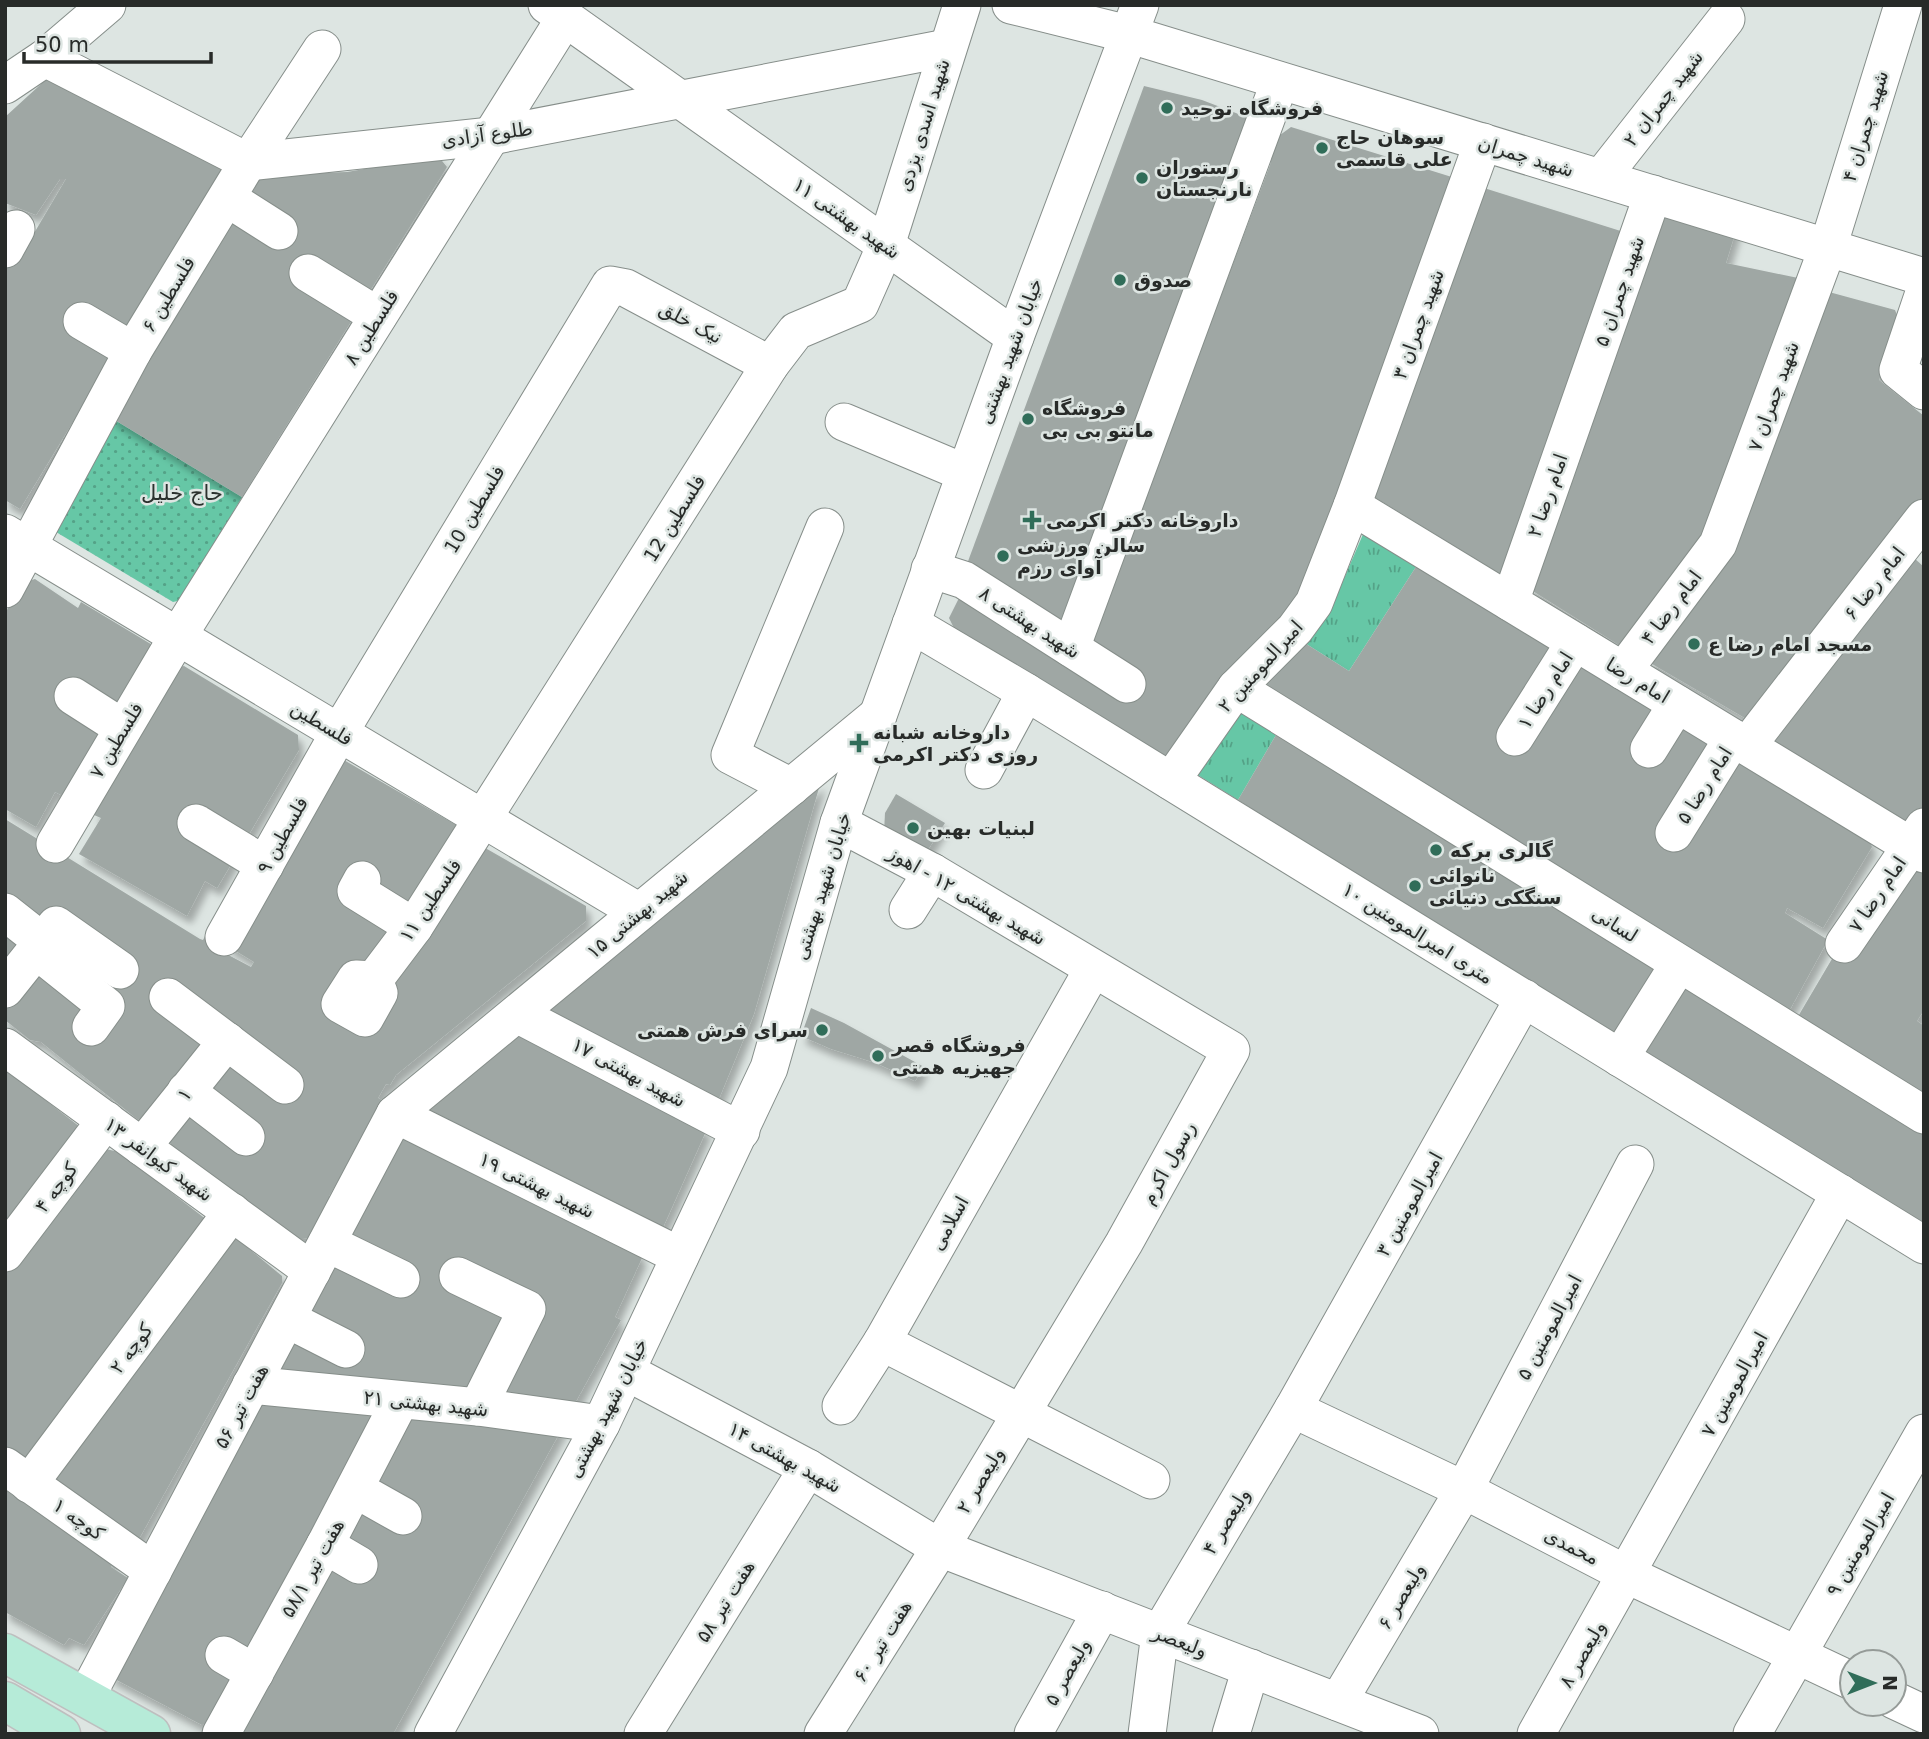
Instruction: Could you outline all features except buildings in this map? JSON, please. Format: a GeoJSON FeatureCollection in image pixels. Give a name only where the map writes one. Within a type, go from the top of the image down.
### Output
{"type":"FeatureCollection","features":[{"type":"Feature","properties":{"kind":"main road"},"geometry":{"type":"LineString","coordinates":[[5,1653],[151,1734]]}},
{"type":"Feature","properties":{"kind":"main road"},"geometry":{"type":"LineString","coordinates":[[5,1701],[61,1734]]}},
{"type":"Feature","properties":{"kind":"street"},"geometry":{"type":"LineString","coordinates":[[5,85],[45,58],[107,5]]}},
{"type":"Feature","properties":{"kind":"street","name":"شهید اسدی یزدی"},"geometry":{"type":"LineString","coordinates":[[886,246],[962,5]]}},
{"type":"Feature","properties":{"kind":"street","name":"شهید چمران"},"geometry":{"type":"LineString","coordinates":[[1012,5],[1134,20],[1280,80],[1924,276]]}},
{"type":"Feature","properties":{"kind":"street","name":"شهید چمران ۴"},"geometry":{"type":"LineString","coordinates":[[1828,247],[1903,5]]}},
{"type":"Feature","properties":{"kind":"street","name":"شهید بهشتی ۱۱"},"geometry":{"type":"LineString","coordinates":[[556,12],[1015,337]]}},
{"type":"Feature","properties":{"kind":"street","name":"فلسطین ۸"},"geometry":{"type":"LineString","coordinates":[[178,636],[491,136],[556,12]]}},
{"type":"Feature","properties":{"kind":"street","name":"شهید چمران ۲"},"geometry":{"type":"LineString","coordinates":[[1601,178],[1726,19]]}},
{"type":"Feature","properties":{"kind":"street","name":"خیابان شهید بهشتی"},"geometry":{"type":"LineString","coordinates":[[433,1734],[601,1424],[769,1068],[839,823],[965,473],[1134,20]]}},
{"type":"Feature","properties":{"kind":"street","name":"طلوع آزادی"},"geometry":{"type":"LineString","coordinates":[[248,162],[491,136],[947,48]]}},
{"type":"Feature","properties":{"kind":"street","name":"فلسطین ۶"},"geometry":{"type":"LineString","coordinates":[[5,589],[17,540],[248,162],[322,49]]}},
{"type":"Feature","properties":{"kind":"street"},"geometry":{"type":"LineString","coordinates":[[45,58],[248,162]]}},
{"type":"Feature","properties":{"kind":"street"},"geometry":{"type":"LineString","coordinates":[[1071,648],[1280,80]]}},
{"type":"Feature","properties":{"kind":"street","name":"شهید چمران ۳"},"geometry":{"type":"LineString","coordinates":[[1352,506],[1483,142]]}},
{"type":"Feature","properties":{"kind":"street","name":"شهید چمران ۵"},"geometry":{"type":"LineString","coordinates":[[1584,388],[1653,194]]}},
{"type":"Feature","properties":{"kind":"street"},"geometry":{"type":"LineString","coordinates":[[226,198],[279,231]]}},
{"type":"Feature","properties":{"kind":"street","name":"فلسطین 12"},"geometry":{"type":"LineString","coordinates":[[484,820],[770,365],[796,331],[860,304],[886,246]]}},
{"type":"Feature","properties":{"kind":"street","name":"شهید چمران ۷"},"geometry":{"type":"LineString","coordinates":[[1718,544],[1828,247]]}},
{"type":"Feature","properties":{"kind":"street"},"geometry":{"type":"LineString","coordinates":[[308,272],[378,316]]}},
{"type":"Feature","properties":{"kind":"street","name":"نیک خلق"},"geometry":{"type":"LineString","coordinates":[[610,285],[626,288],[770,365]]}},
{"type":"Feature","properties":{"kind":"street","name":"فلسطین 10"},"geometry":{"type":"LineString","coordinates":[[339,733],[610,285]]}},
{"type":"Feature","properties":{"kind":"street"},"geometry":{"type":"LineString","coordinates":[[1924,293],[1898,370],[1924,391]]}},
{"type":"Feature","properties":{"kind":"street"},"geometry":{"type":"LineString","coordinates":[[82,321],[133,351]]}},
{"type":"Feature","properties":{"kind":"street","name":"امام رضا ۲"},"geometry":{"type":"LineString","coordinates":[[1510,602],[1584,388]]}},
{"type":"Feature","properties":{"kind":"street"},"geometry":{"type":"LineString","coordinates":[[844,422],[965,473]]}},
{"type":"Feature","properties":{"kind":"street","name":"امام رضا"},"geometry":{"type":"LineString","coordinates":[[1352,506],[1740,742],[1919,842]]}},
{"type":"Feature","properties":{"kind":"street","name":"امیرالمومنین ۲"},"geometry":{"type":"LineString","coordinates":[[1171,781],[1236,688],[1295,629],[1314,603],[1352,506]]}},
{"type":"Feature","properties":{"kind":"street"},"geometry":{"type":"LineString","coordinates":[[791,787],[730,755],[825,527]]}},
{"type":"Feature","properties":{"kind":"street","name":"فلسطین"},"geometry":{"type":"LineString","coordinates":[[17,540],[639,912]]}},
{"type":"Feature","properties":{"kind":"street","name":"امام رضا ۶"},"geometry":{"type":"LineString","coordinates":[[1740,742],[1917,542]]}},
{"type":"Feature","properties":{"kind":"street","name":"امام رضا ۴"},"geometry":{"type":"LineString","coordinates":[[1623,671],[1718,544]]}},
{"type":"Feature","properties":{"kind":"street","name":"شهید بهشتی ۸"},"geometry":{"type":"LineString","coordinates":[[930,569],[964,580],[1127,684]]}},
{"type":"Feature","properties":{"kind":"street","name":"۱۰ متری امیرالمومنین"},"geometry":{"type":"LineString","coordinates":[[911,624],[1026,692],[1924,1245]]}},
{"type":"Feature","properties":{"kind":"street","name":"فلسطین ۷"},"geometry":{"type":"LineString","coordinates":[[55,844],[178,636]]}},
{"type":"Feature","properties":{"kind":"street","name":"امام رضا ۱"},"geometry":{"type":"LineString","coordinates":[[1515,737],[1575,642]]}},
{"type":"Feature","properties":{"kind":"street","name":"لسانی"},"geometry":{"type":"LineString","coordinates":[[1236,688],[1924,1115]]}},
{"type":"Feature","properties":{"kind":"street"},"geometry":{"type":"LineString","coordinates":[[984,769],[1026,692]]}},
{"type":"Feature","properties":{"kind":"street"},"geometry":{"type":"LineString","coordinates":[[73,696],[123,728]]}},
{"type":"Feature","properties":{"kind":"street"},"geometry":{"type":"LineString","coordinates":[[1649,749],[1677,704]]}},
{"type":"Feature","properties":{"kind":"street","name":"شهید بهشتی ۱۵"},"geometry":{"type":"LineString","coordinates":[[395,1114],[879,714]]}},
{"type":"Feature","properties":{"kind":"street","name":"فلسطین ۹"},"geometry":{"type":"LineString","coordinates":[[224,937],[339,733]]}},
{"type":"Feature","properties":{"kind":"street","name":"امام رضا ۵"},"geometry":{"type":"LineString","coordinates":[[1674,833],[1740,742]]}},
{"type":"Feature","properties":{"kind":"street","name":"فلسطین ۱۱"},"geometry":{"type":"LineString","coordinates":[[374,980],[414,927],[484,820]]}},
{"type":"Feature","properties":{"kind":"street"},"geometry":{"type":"LineString","coordinates":[[196,822],[265,865]]}},
{"type":"Feature","properties":{"kind":"street","name":"شهید بهشتی ۱۲ - اهوز"},"geometry":{"type":"LineString","coordinates":[[839,823],[932,872],[1093,969]]}},
{"type":"Feature","properties":{"kind":"street","name":"امام رضا ۷"},"geometry":{"type":"LineString","coordinates":[[1844,944],[1919,842]]}},
{"type":"Feature","properties":{"kind":"street"},"geometry":{"type":"LineString","coordinates":[[908,910],[932,872]]}},
{"type":"Feature","properties":{"kind":"street"},"geometry":{"type":"LineString","coordinates":[[362,880],[356,891],[414,927]]}},
{"type":"Feature","properties":{"kind":"street"},"geometry":{"type":"LineString","coordinates":[[5,912],[106,1006],[91,1027]]}},
{"type":"Feature","properties":{"kind":"street"},"geometry":{"type":"LineString","coordinates":[[5,989],[56,925],[120,970]]}},
{"type":"Feature","properties":{"kind":"street"},"geometry":{"type":"LineString","coordinates":[[1620,1058],[1679,964]]}},
{"type":"Feature","properties":{"kind":"street","name":"اسلامی"},"geometry":{"type":"LineString","coordinates":[[841,1406],[882,1342],[1093,969]]}},
{"type":"Feature","properties":{"kind":"street","name":"رسول اکرم"},"geometry":{"type":"LineString","coordinates":[[1021,1412],[1124,1242],[1231,1050],[1093,969]]}},
{"type":"Feature","properties":{"kind":"street"},"geometry":{"type":"LineString","coordinates":[[168,998],[285,1085]]}},
{"type":"Feature","properties":{"kind":"street","name":"امیرالمومنین ۳"},"geometry":{"type":"LineString","coordinates":[[1293,1409],[1524,999]]}},
{"type":"Feature","properties":{"kind":"street","name":"شهید بهشتی ۱۷"},"geometry":{"type":"LineString","coordinates":[[517,1014],[741,1131]]}},
{"type":"Feature","properties":{"kind":"street","name":"۱"},"geometry":{"type":"LineString","coordinates":[[142,1147],[227,1041]]}},
{"type":"Feature","properties":{"kind":"street","name":"شهید کیوانفر ۱۳"},"geometry":{"type":"LineString","coordinates":[[5,1047],[232,1212],[319,1257],[401,1279]]}},
{"type":"Feature","properties":{"kind":"street"},"geometry":{"type":"LineString","coordinates":[[186,1091],[246,1137]]}},
{"type":"Feature","properties":{"kind":"street","name":"شهید بهشتی ۱۹"},"geometry":{"type":"LineString","coordinates":[[395,1114],[680,1256]]}},
{"type":"Feature","properties":{"kind":"street","name":"هفت تیر ۵۶"},"geometry":{"type":"LineString","coordinates":[[86,1697],[395,1114]]}},
{"type":"Feature","properties":{"kind":"street","name":"کوچه ۴"},"geometry":{"type":"LineString","coordinates":[[5,1253],[106,1120]]}},
{"type":"Feature","properties":{"kind":"street","name":"امیرالمومنین ۵"},"geometry":{"type":"LineString","coordinates":[[1464,1490],[1635,1164]]}},
{"type":"Feature","properties":{"kind":"street","name":"امیرالمومنین ۷"},"geometry":{"type":"LineString","coordinates":[[1628,1574],[1840,1193]]}},
{"type":"Feature","properties":{"kind":"street","name":"کوچه ۲"},"geometry":{"type":"LineString","coordinates":[[17,1475],[232,1212]]}},
{"type":"Feature","properties":{"kind":"street"},"geometry":{"type":"LineString","coordinates":[[458,1276],[527,1309],[478,1408]]}},
{"type":"Feature","properties":{"kind":"street"},"geometry":{"type":"LineString","coordinates":[[287,1319],[346,1349]]}},
{"type":"Feature","properties":{"kind":"street"},"geometry":{"type":"LineString","coordinates":[[882,1342],[1152,1480]]}},
{"type":"Feature","properties":{"kind":"street","name":"شهید بهشتی ۱۴"},"geometry":{"type":"LineString","coordinates":[[627,1372],[808,1468],[940,1548]]}},
{"type":"Feature","properties":{"kind":"street","name":"شهید بهشتی ۲۱"},"geometry":{"type":"LineString","coordinates":[[251,1385],[478,1408],[601,1424]]}},
{"type":"Feature","properties":{"kind":"street","name":"هفت تیر ۵۸/۱"},"geometry":{"type":"LineString","coordinates":[[221,1734],[240,1664],[325,1545],[400,1401]]}},
{"type":"Feature","properties":{"kind":"street","name":"محمدی"},"geometry":{"type":"LineString","coordinates":[[1293,1409],[1838,1674]]}},
{"type":"Feature","properties":{"kind":"street","name":"ولیعصر ۴"},"geometry":{"type":"LineString","coordinates":[[1160,1633],[1293,1409]]}},
{"type":"Feature","properties":{"kind":"street","name":"ولیعصر ۲"},"geometry":{"type":"LineString","coordinates":[[940,1548],[1021,1412]]}},
{"type":"Feature","properties":{"kind":"street","name":"امیرالمومنین ۹"},"geometry":{"type":"LineString","coordinates":[[1752,1734],[1924,1433]]}},
{"type":"Feature","properties":{"kind":"street","name":"هفت تیر ۵۸"},"geometry":{"type":"LineString","coordinates":[[643,1734],[808,1468]]}},
{"type":"Feature","properties":{"kind":"street","name":"کوچه ۱"},"geometry":{"type":"LineString","coordinates":[[17,1475],[153,1572]]}},
{"type":"Feature","properties":{"kind":"street"},"geometry":{"type":"LineString","coordinates":[[355,1489],[403,1516]]}},
{"type":"Feature","properties":{"kind":"street","name":"ولیعصر ۶"},"geometry":{"type":"LineString","coordinates":[[1338,1702],[1464,1490]]}},
{"type":"Feature","properties":{"kind":"street"},"geometry":{"type":"LineString","coordinates":[[325,1545],[359,1565]]}},
{"type":"Feature","properties":{"kind":"street","name":"ولیعصر"},"geometry":{"type":"LineString","coordinates":[[940,1548],[1417,1733]]}},
{"type":"Feature","properties":{"kind":"street","name":"هفت تیر ۶۰"},"geometry":{"type":"LineString","coordinates":[[823,1734],[940,1548]]}},
{"type":"Feature","properties":{"kind":"street","name":"ولیعصر ۸"},"geometry":{"type":"LineString","coordinates":[[1536,1734],[1628,1574]]}},
{"type":"Feature","properties":{"kind":"street","name":"ولیعصر ۵"},"geometry":{"type":"LineString","coordinates":[[1033,1734],[1102,1611]]}},
{"type":"Feature","properties":{"kind":"street"},"geometry":{"type":"LineString","coordinates":[[1147,1734],[1160,1633]]}},
{"type":"Feature","properties":{"kind":"street"},"geometry":{"type":"LineString","coordinates":[[1231,1734],[1251,1668]]}},
{"type":"Feature","properties":{"kind":"street"},"geometry":{"type":"LineString","coordinates":[[1908,1707],[1924,1714]]}},
{"type":"Feature","properties":{"kind":"green space"},"geometry":{"type":"Polygon","coordinates":[[[110,417],[242,497],[182,600],[173,602],[51,529],[110,417]]]}},
{"type":"Feature","properties":{"kind":"green space"},"geometry":{"type":"Polygon","coordinates":[[[1364,532],[1421,559],[1349,671],[1300,640],[1333,604],[1364,532]]]}},
{"type":"Feature","properties":{"kind":"green space"},"geometry":{"type":"Polygon","coordinates":[[[1241,703],[1280,728],[1238,800],[1193,772],[1241,703]]]}},
{"type":"Feature","properties":{"kind":"place","name":"فروشگاه توحید"},"geometry":{"type":"Point","coordinates":[1167,108]}},
{"type":"Feature","properties":{"kind":"place","name":"سوهان حاج علی قاسمی"},"geometry":{"type":"Point","coordinates":[1322,148]}},
{"type":"Feature","properties":{"kind":"place","name":"رستوران نارنجستان"},"geometry":{"type":"Point","coordinates":[1142,178]}},
{"type":"Feature","properties":{"kind":"place","name":"صدوق"},"geometry":{"type":"Point","coordinates":[1120,280]}},
{"type":"Feature","properties":{"kind":"place","name":"فروشگاه مانتو بی بی"},"geometry":{"type":"Point","coordinates":[1028,419]}},
{"type":"Feature","properties":{"kind":"place","name":"داروخانه دکتر اکرمی"},"geometry":{"type":"Point","coordinates":[1032,520]}},
{"type":"Feature","properties":{"kind":"place","name":"سالن ورزشی آوای رزم"},"geometry":{"type":"Point","coordinates":[1003,556]}},
{"type":"Feature","properties":{"kind":"place","name":"مسجد امام رضا ع"},"geometry":{"type":"Point","coordinates":[1694,644]}},
{"type":"Feature","properties":{"kind":"place","name":"داروخانه شبانه روزی دکتر اکرمی"},"geometry":{"type":"Point","coordinates":[859,743]}},
{"type":"Feature","properties":{"kind":"place","name":"لبنیات بهین"},"geometry":{"type":"Point","coordinates":[913,828]}},
{"type":"Feature","properties":{"kind":"place","name":"گالری برکه"},"geometry":{"type":"Point","coordinates":[1436,850]}},
{"type":"Feature","properties":{"kind":"place","name":"نانوائی سنگکی دنیائی"},"geometry":{"type":"Point","coordinates":[1415,886]}},
{"type":"Feature","properties":{"kind":"place","name":"سرای فرش همتی"},"geometry":{"type":"Point","coordinates":[822,1030]}},
{"type":"Feature","properties":{"kind":"place","name":"فروشگاه قصر جهیزیه همتی"},"geometry":{"type":"Point","coordinates":[878,1056]}},
{"type":"Feature","properties":{"kind":"district","name":"حاج خلیل"},"geometry":{"type":"Point","coordinates":[182,493]}}]}
